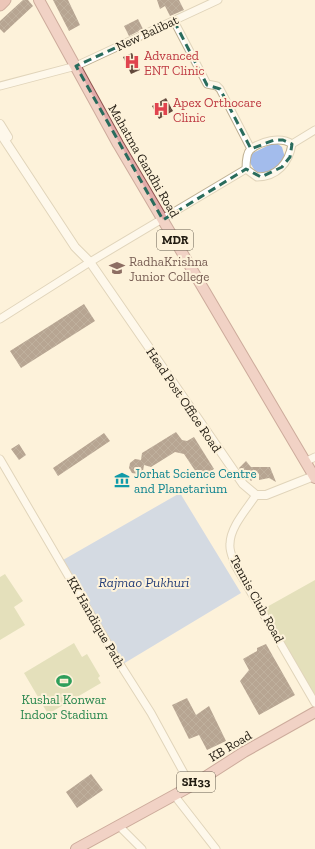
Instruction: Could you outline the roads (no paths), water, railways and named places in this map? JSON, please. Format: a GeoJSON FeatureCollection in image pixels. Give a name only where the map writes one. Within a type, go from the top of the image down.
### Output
{"type":"FeatureCollection","features":[{"type":"Feature","properties":{"kind":"highway"},"geometry":{"type":"LineString","coordinates":[[0,5],[5,0]]}},
{"type":"Feature","properties":{"kind":"main road","name":"Mahatma Gandhi Road"},"geometry":{"type":"LineString","coordinates":[[39,0],[118,144],[314,477]]}},
{"type":"Feature","properties":{"kind":"main road","name":"KB Road"},"geometry":{"type":"LineString","coordinates":[[76,849],[191,786],[244,752],[315,712]]}},
{"type":"Feature","properties":{"kind":"street","name":"New Balibat"},"geometry":{"type":"LineString","coordinates":[[0,86],[76,66],[218,0]]}},
{"type":"Feature","properties":{"kind":"street"},"geometry":{"type":"LineString","coordinates":[[174,21],[206,84],[217,86],[220,89],[251,149]]}},
{"type":"Feature","properties":{"kind":"street","name":"Head Post Office Road"},"geometry":{"type":"LineString","coordinates":[[0,124],[79,245],[80,251]]}},
{"type":"Feature","properties":{"kind":"street"},"geometry":{"type":"LineString","coordinates":[[246,169],[257,178],[275,172],[287,162],[292,144],[315,130]]}},
{"type":"Feature","properties":{"kind":"street","name":"Head Post Office Road"},"geometry":{"type":"LineString","coordinates":[[0,133],[75,247],[90,262],[232,469],[248,489],[256,495]]}},
{"type":"Feature","properties":{"kind":"street"},"geometry":{"type":"LineString","coordinates":[[246,169],[248,155],[251,149],[278,139],[292,144]]}},
{"type":"Feature","properties":{"kind":"street"},"geometry":{"type":"LineString","coordinates":[[0,319],[90,262],[163,220],[246,169]]}},
{"type":"Feature","properties":{"kind":"street"},"geometry":{"type":"LineString","coordinates":[[305,462],[315,457]]}},
{"type":"Feature","properties":{"kind":"street","name":"KK Handique Path"},"geometry":{"type":"LineString","coordinates":[[0,459],[118,661],[151,713],[191,786]]}},
{"type":"Feature","properties":{"kind":"street"},"geometry":{"type":"LineString","coordinates":[[256,495],[272,494],[314,477]]}},
{"type":"Feature","properties":{"kind":"street","name":"Tennis Club Road"},"geometry":{"type":"LineString","coordinates":[[256,495],[232,533],[230,543],[231,554],[235,565],[315,703]]}},
{"type":"Feature","properties":{"kind":"street"},"geometry":{"type":"LineString","coordinates":[[174,795],[216,849]]}},
{"type":"Feature","properties":{"kind":"street"},"geometry":{"type":"LineString","coordinates":[[118,825],[142,849]]}},
{"type":"Feature","properties":{"kind":"water"},"geometry":{"type":"Polygon","coordinates":[[[275,142],[282,147],[285,158],[272,170],[264,172],[255,171],[249,161],[249,155],[275,142]]]}},
{"type":"Feature","properties":{"kind":"water","name":"Rajmao Pukhuri"},"geometry":{"type":"Polygon","coordinates":[[[180,493],[241,593],[123,664],[63,560],[180,493]]]}},
{"type":"Feature","properties":{"kind":"place","name":"Advanced ENT Clinic"},"geometry":{"type":"Point","coordinates":[132,62]}},
{"type":"Feature","properties":{"kind":"place","name":"Apex Orthocare Clinic"},"geometry":{"type":"Point","coordinates":[161,109]}},
{"type":"Feature","properties":{"kind":"place","name":"RadhaKrishna Junior College"},"geometry":{"type":"Point","coordinates":[117,268]}},
{"type":"Feature","properties":{"kind":"place","name":"Jorhat Science Centre and Planetarium"},"geometry":{"type":"Point","coordinates":[122,480]}},
{"type":"Feature","properties":{"kind":"place","name":"Kushal Konwar Indoor Stadium"},"geometry":{"type":"Point","coordinates":[64,681]}}]}
